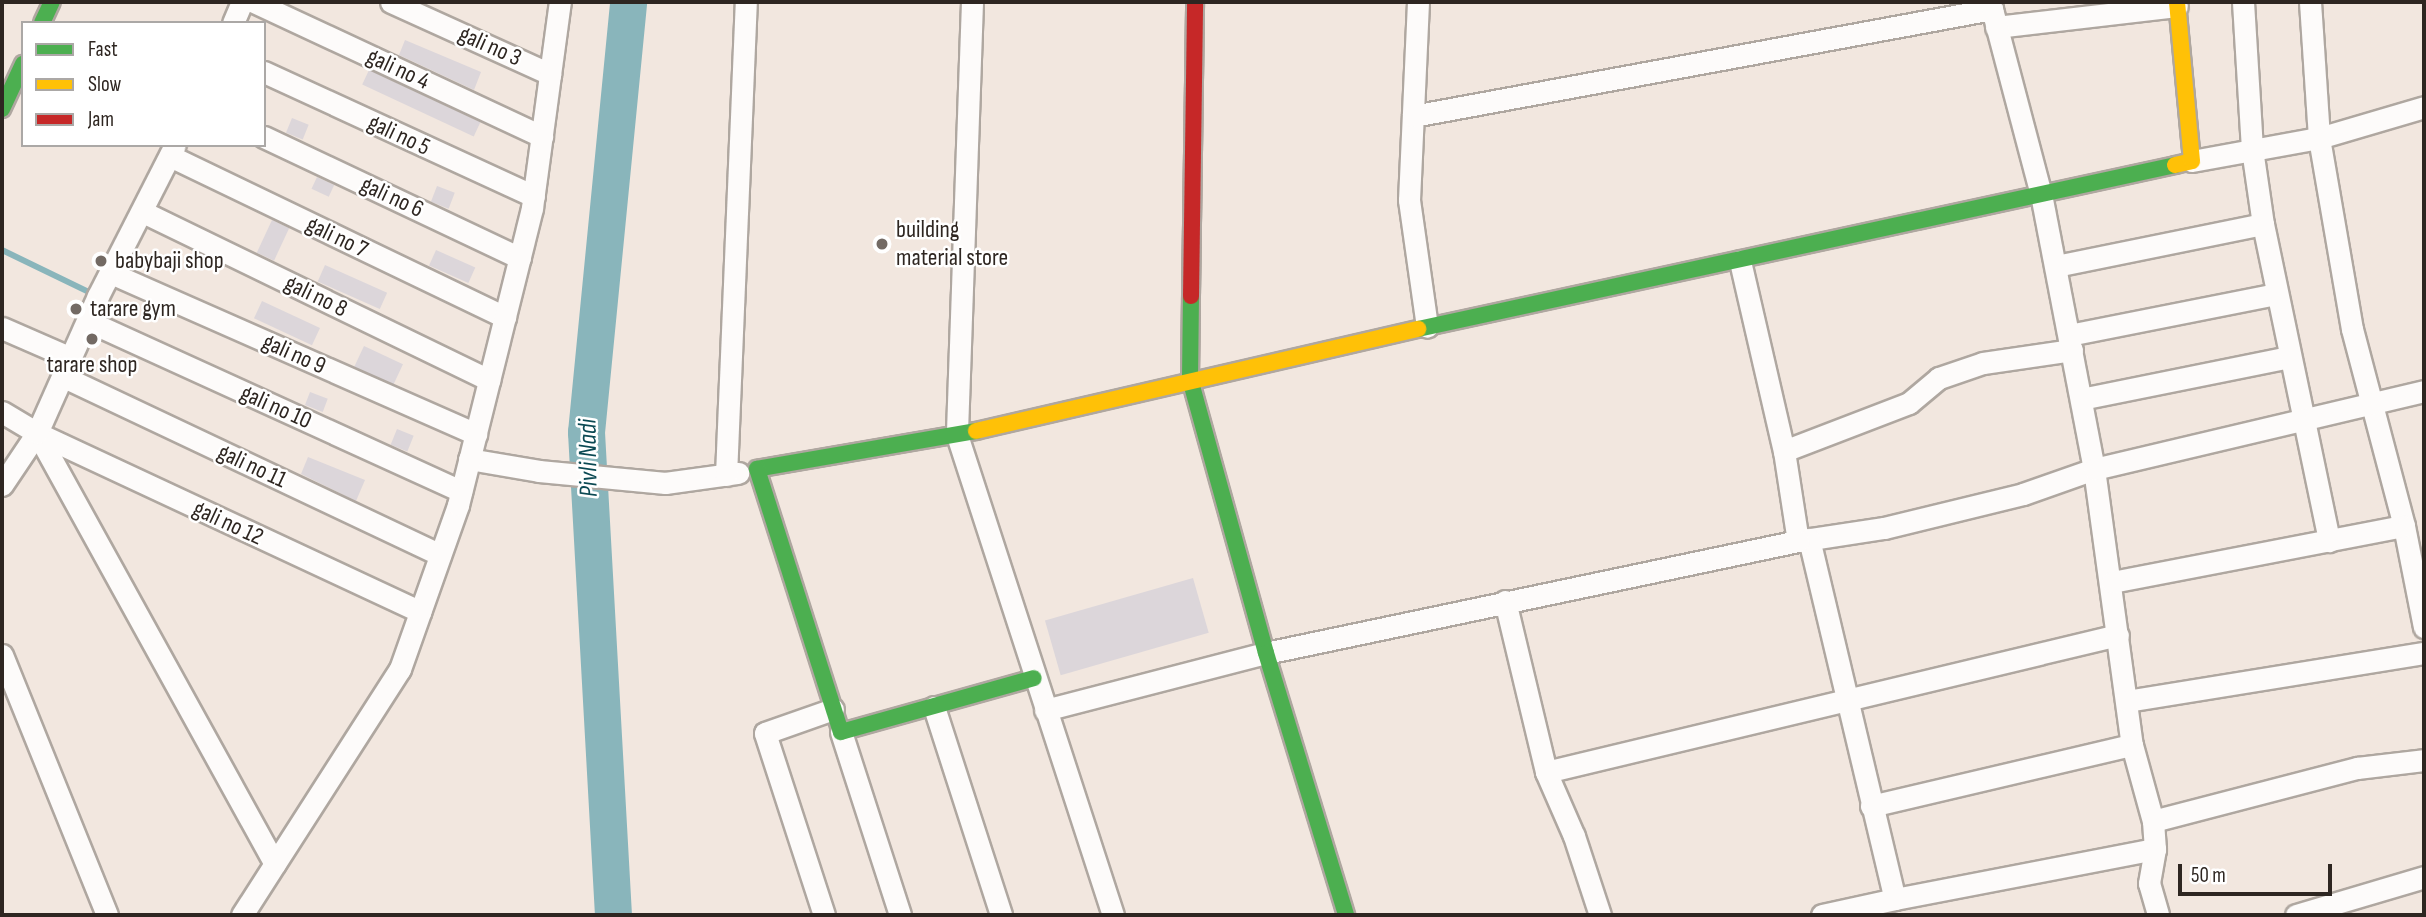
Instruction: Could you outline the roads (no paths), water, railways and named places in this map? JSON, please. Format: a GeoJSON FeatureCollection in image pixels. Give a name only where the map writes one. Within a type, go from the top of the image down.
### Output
{"type":"FeatureCollection","features":[{"type":"Feature","properties":{"kind":"street"},"geometry":{"type":"LineString","coordinates":[[43,21],[52,2]]}},
{"type":"Feature","properties":{"kind":"street"},"geometry":{"type":"LineString","coordinates":[[234,21],[242,2]]}},
{"type":"Feature","properties":{"kind":"street","name":"gali no 4"},"geometry":{"type":"LineString","coordinates":[[254,2],[542,136]]}},
{"type":"Feature","properties":{"kind":"street","name":"gali no 3"},"geometry":{"type":"LineString","coordinates":[[391,2],[550,74]]}},
{"type":"Feature","properties":{"kind":"street"},"geometry":{"type":"LineString","coordinates":[[242,915],[400,669],[440,555],[461,491],[534,197],[560,2]]}},
{"type":"Feature","properties":{"kind":"street"},"geometry":{"type":"LineString","coordinates":[[726,475],[746,2]]}},
{"type":"Feature","properties":{"kind":"street"},"geometry":{"type":"LineString","coordinates":[[972,2],[957,435],[1113,915]]}},
{"type":"Feature","properties":{"kind":"street"},"geometry":{"type":"LineString","coordinates":[[1195,2],[1190,379],[1266,653],[1346,915]]}},
{"type":"Feature","properties":{"kind":"street"},"geometry":{"type":"LineString","coordinates":[[1418,2],[1409,200],[1427,327]]}},
{"type":"Feature","properties":{"kind":"street"},"geometry":{"type":"LineString","coordinates":[[2243,2],[2252,149],[2263,224],[2301,417],[2329,541]]}},
{"type":"Feature","properties":{"kind":"street"},"geometry":{"type":"LineString","coordinates":[[2310,2],[2319,138],[2352,329],[2404,526],[2424,627]]}},
{"type":"Feature","properties":{"kind":"street"},"geometry":{"type":"LineString","coordinates":[[1413,116],[1987,13],[2177,4],[2192,161]]}},
{"type":"Feature","properties":{"kind":"street"},"geometry":{"type":"LineString","coordinates":[[1987,13],[2041,194],[2056,266],[2112,582],[2132,745],[2153,821],[2155,849],[2149,883],[2158,915]]}},
{"type":"Feature","properties":{"kind":"street"},"geometry":{"type":"LineString","coordinates":[[2,109],[21,68]]}},
{"type":"Feature","properties":{"kind":"street","name":"gali no 5"},"geometry":{"type":"LineString","coordinates":[[266,73],[534,197]]}},
{"type":"Feature","properties":{"kind":"street"},"geometry":{"type":"LineString","coordinates":[[469,459],[539,471],[665,483],[957,435],[1190,379],[1427,327],[2192,161],[2319,138],[2424,107]]}},
{"type":"Feature","properties":{"kind":"street","name":"gali no 6"},"geometry":{"type":"LineString","coordinates":[[266,138],[520,258]]}},
{"type":"Feature","properties":{"kind":"street"},"geometry":{"type":"LineString","coordinates":[[2,485],[37,433],[90,322],[98,296],[113,274],[172,151]]}},
{"type":"Feature","properties":{"kind":"street","name":"gali no 7"},"geometry":{"type":"LineString","coordinates":[[172,151],[505,317]]}},
{"type":"Feature","properties":{"kind":"street","name":"gali no 8"},"geometry":{"type":"LineString","coordinates":[[143,212],[489,380]]}},
{"type":"Feature","properties":{"kind":"street"},"geometry":{"type":"LineString","coordinates":[[2056,266],[2263,224]]}},
{"type":"Feature","properties":{"kind":"street"},"geometry":{"type":"LineString","coordinates":[[1740,261],[1804,540],[1895,899]]}},
{"type":"Feature","properties":{"kind":"street","name":"gali no 9"},"geometry":{"type":"LineString","coordinates":[[113,274],[475,434]]}},
{"type":"Feature","properties":{"kind":"street"},"geometry":{"type":"LineString","coordinates":[[1784,451],[1909,403],[1939,378],[1983,363],[2276,294]]}},
{"type":"Feature","properties":{"kind":"street","name":"gali no 10"},"geometry":{"type":"LineString","coordinates":[[90,322],[461,491]]}},
{"type":"Feature","properties":{"kind":"street","name":"gali no 11"},"geometry":{"type":"LineString","coordinates":[[2,328],[67,367],[440,555]]}},
{"type":"Feature","properties":{"kind":"street"},"geometry":{"type":"LineString","coordinates":[[2081,399],[2290,357]]}},
{"type":"Feature","properties":{"kind":"street"},"geometry":{"type":"LineString","coordinates":[[1045,709],[1266,653],[1505,601],[1804,540],[1885,528],[2023,494],[2094,469],[2301,417],[2424,390]]}},
{"type":"Feature","properties":{"kind":"street","name":"gali no 12"},"geometry":{"type":"LineString","coordinates":[[2,412],[37,433],[420,612]]}},
{"type":"Feature","properties":{"kind":"street"},"geometry":{"type":"LineString","coordinates":[[37,433],[275,864]]}},
{"type":"Feature","properties":{"kind":"street"},"geometry":{"type":"LineString","coordinates":[[757,469],[900,915]]}},
{"type":"Feature","properties":{"kind":"street"},"geometry":{"type":"LineString","coordinates":[[2112,582],[2404,526]]}},
{"type":"Feature","properties":{"kind":"street"},"geometry":{"type":"LineString","coordinates":[[1505,601],[1546,772],[1574,836],[1600,915]]}},
{"type":"Feature","properties":{"kind":"street"},"geometry":{"type":"LineString","coordinates":[[1546,772],[1845,697],[2118,635]]}},
{"type":"Feature","properties":{"kind":"street"},"geometry":{"type":"LineString","coordinates":[[2127,701],[2424,653]]}},
{"type":"Feature","properties":{"kind":"street"},"geometry":{"type":"LineString","coordinates":[[2,655],[107,915]]}},
{"type":"Feature","properties":{"kind":"street"},"geometry":{"type":"LineString","coordinates":[[841,732],[1034,678]]}},
{"type":"Feature","properties":{"kind":"street"},"geometry":{"type":"LineString","coordinates":[[934,707],[1001,915]]}},
{"type":"Feature","properties":{"kind":"street"},"geometry":{"type":"LineString","coordinates":[[824,915],[765,733],[833,709]]}},
{"type":"Feature","properties":{"kind":"street"},"geometry":{"type":"LineString","coordinates":[[1871,806],[2132,745]]}},
{"type":"Feature","properties":{"kind":"street"},"geometry":{"type":"LineString","coordinates":[[2153,821],[2357,768],[2424,760]]}},
{"type":"Feature","properties":{"kind":"street"},"geometry":{"type":"LineString","coordinates":[[1822,915],[2155,849]]}},
{"type":"Feature","properties":{"kind":"street"},"geometry":{"type":"LineString","coordinates":[[2296,915],[2424,877]]}},
{"type":"Feature","properties":{"kind":"waterway","name":"Pivli Nadi"},"geometry":{"type":"LineString","coordinates":[[613,915],[586,432],[628,2]]}},
{"type":"Feature","properties":{"kind":"waterway"},"geometry":{"type":"LineString","coordinates":[[2,250],[95,295]]}},
{"type":"Feature","properties":{"kind":"place","name":"building material store"},"geometry":{"type":"Point","coordinates":[882,244]}},
{"type":"Feature","properties":{"kind":"place","name":"babybaji shop"},"geometry":{"type":"Point","coordinates":[101,261]}},
{"type":"Feature","properties":{"kind":"place","name":"tarare gym"},"geometry":{"type":"Point","coordinates":[76,309]}},
{"type":"Feature","properties":{"kind":"place","name":"tarare shop"},"geometry":{"type":"Point","coordinates":[92,339]}}]}
